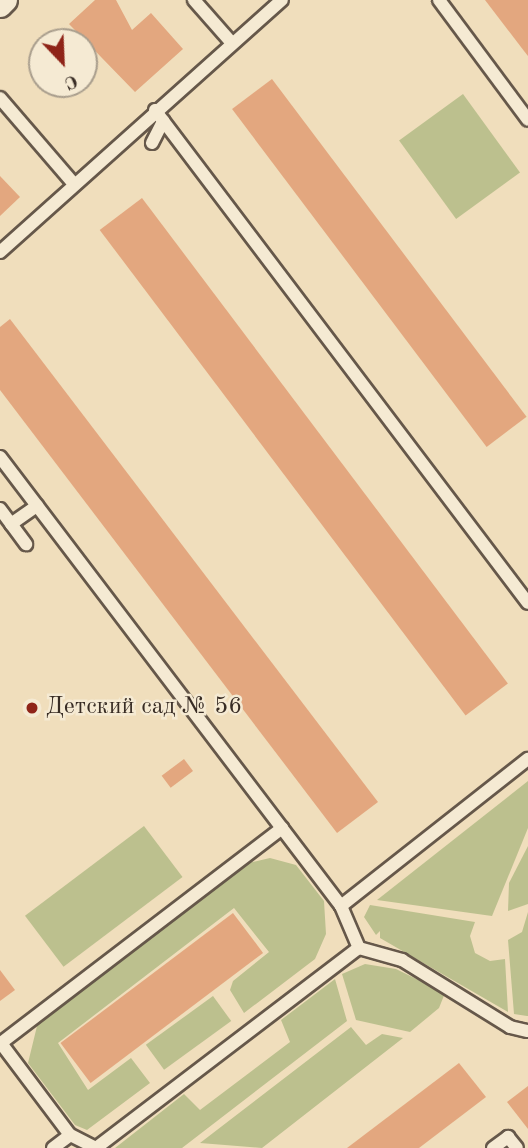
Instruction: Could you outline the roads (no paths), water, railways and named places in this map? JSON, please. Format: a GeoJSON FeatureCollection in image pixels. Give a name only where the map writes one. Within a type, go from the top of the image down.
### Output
{"type":"FeatureCollection","features":[{"type":"Feature","properties":{"kind":"street"},"geometry":{"type":"LineString","coordinates":[[0,5],[5,0]]}},
{"type":"Feature","properties":{"kind":"lane"},"geometry":{"type":"LineString","coordinates":[[194,0],[230,41]]}},
{"type":"Feature","properties":{"kind":"lane"},"geometry":{"type":"LineString","coordinates":[[0,252],[230,41],[282,0]]}},
{"type":"Feature","properties":{"kind":"lane"},"geometry":{"type":"LineString","coordinates":[[439,0],[528,120]]}},
{"type":"Feature","properties":{"kind":"lane"},"geometry":{"type":"LineString","coordinates":[[3,107],[74,184]]}},
{"type":"Feature","properties":{"kind":"lane"},"geometry":{"type":"LineString","coordinates":[[155,110],[528,603]]}},
{"type":"Feature","properties":{"kind":"lane"},"geometry":{"type":"LineString","coordinates":[[152,143],[163,121]]}},
{"type":"Feature","properties":{"kind":"lane"},"geometry":{"type":"LineString","coordinates":[[0,457],[341,905],[359,948]]}},
{"type":"Feature","properties":{"kind":"lane"},"geometry":{"type":"LineString","coordinates":[[11,524],[37,506]]}},
{"type":"Feature","properties":{"kind":"lane"},"geometry":{"type":"LineString","coordinates":[[0,509],[26,544]]}},
{"type":"Feature","properties":{"kind":"lane"},"geometry":{"type":"LineString","coordinates":[[341,905],[528,759]]}},
{"type":"Feature","properties":{"kind":"lane"},"geometry":{"type":"LineString","coordinates":[[282,828],[1,1044],[70,1135],[96,1148],[359,948]]}},
{"type":"Feature","properties":{"kind":"lane"},"geometry":{"type":"LineString","coordinates":[[359,948],[402,960],[510,1027],[528,1031]]}},
{"type":"Feature","properties":{"kind":"lane"},"geometry":{"type":"LineString","coordinates":[[54,1148],[70,1135]]}},
{"type":"Feature","properties":{"kind":"lane"},"geometry":{"type":"LineString","coordinates":[[493,1148],[508,1137],[517,1148]]}},
{"type":"Feature","properties":{"kind":"place","name":"Детский сад № 56"},"geometry":{"type":"Point","coordinates":[32,708]}}]}
